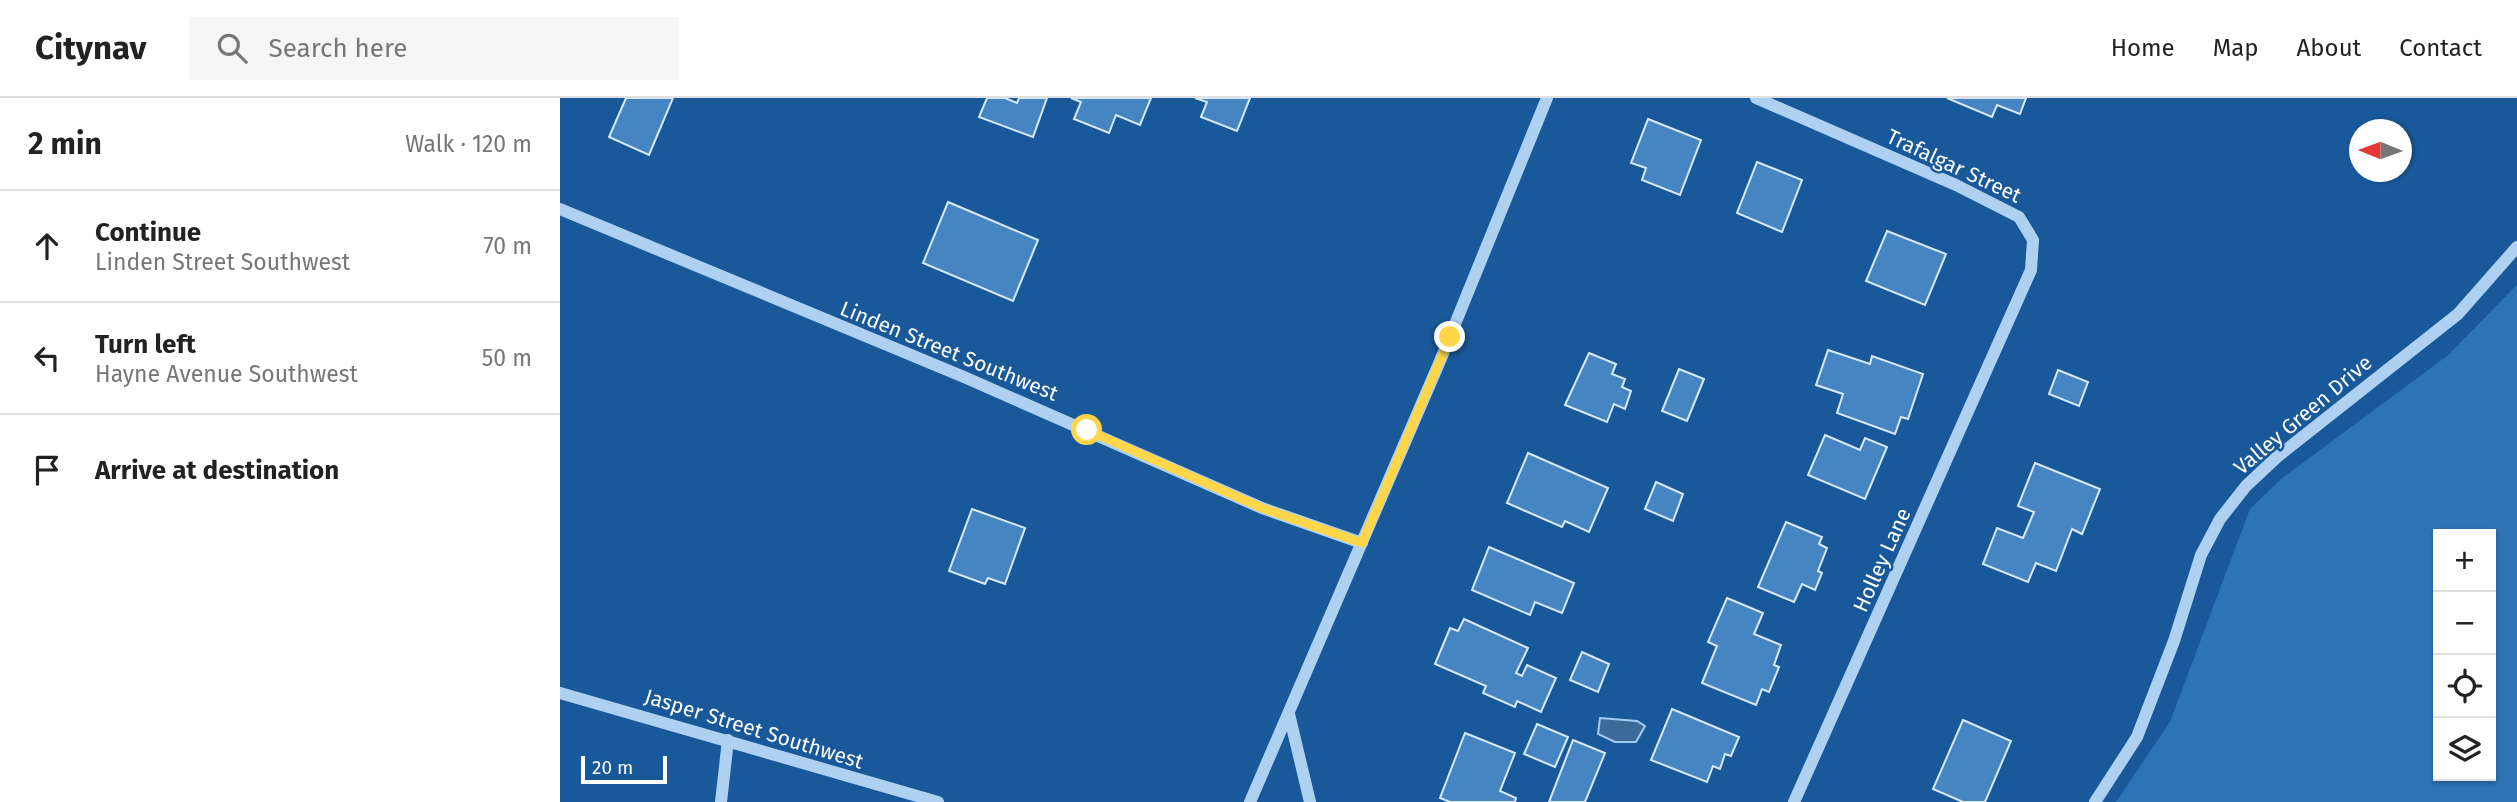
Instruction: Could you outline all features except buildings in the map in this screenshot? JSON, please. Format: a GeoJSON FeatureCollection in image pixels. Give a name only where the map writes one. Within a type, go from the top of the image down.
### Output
{"type":"FeatureCollection","features":[{"type":"Feature","properties":{"kind":"street"},"geometry":{"type":"LineString","coordinates":[[1250,802],[1362,543],[1547,98]]}},
{"type":"Feature","properties":{"kind":"street","name":"Trafalgar Street"},"geometry":{"type":"LineString","coordinates":[[1756,98],[1956,184],[2019,217],[2033,240],[2034,254],[2004,334]]}},
{"type":"Feature","properties":{"kind":"street","name":"Linden Street Southwest"},"geometry":{"type":"LineString","coordinates":[[560,209],[988,387],[1262,508],[1362,543]]}},
{"type":"Feature","properties":{"kind":"street","name":"Valley Green Drive"},"geometry":{"type":"LineString","coordinates":[[2095,802],[2137,737],[2174,641],[2201,555],[2220,519],[2246,486],[2277,457],[2458,314],[2517,247]]}},
{"type":"Feature","properties":{"kind":"street","name":"Holley Lane"},"geometry":{"type":"LineString","coordinates":[[1794,802],[2004,334]]}},
{"type":"Feature","properties":{"kind":"street","name":"Jasper Street Southwest"},"geometry":{"type":"LineString","coordinates":[[560,692],[937,802]]}},
{"type":"Feature","properties":{"kind":"street"},"geometry":{"type":"LineString","coordinates":[[1289,713],[1310,802]]}},
{"type":"Feature","properties":{"kind":"street"},"geometry":{"type":"LineString","coordinates":[[720,802],[728,740]]}},
{"type":"Feature","properties":{"kind":"shaded area"},"geometry":{"type":"Polygon","coordinates":[[[2517,285],[2517,802],[2116,802],[2170,722],[2250,509],[2281,479],[2447,356],[2517,285]]]}},
{"type":"Feature","properties":{"kind":"shaded area"},"geometry":{"type":"Polygon","coordinates":[[[1600,718],[1637,721],[1645,726],[1636,742],[1615,742],[1598,734],[1600,718]]]}},
{"type":"Feature","properties":{"kind":"route"},"geometry":{"type":"LineString","coordinates":[[1087,430],[1262,508],[1362,543],[1450,337]]}}]}
